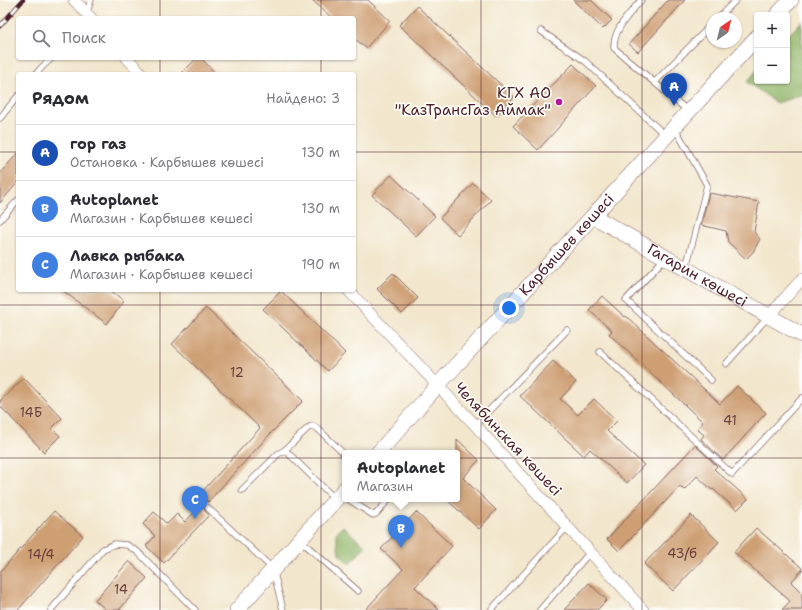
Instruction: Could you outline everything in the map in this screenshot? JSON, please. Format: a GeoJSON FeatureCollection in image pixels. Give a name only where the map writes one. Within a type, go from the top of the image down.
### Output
{"type":"FeatureCollection","features":[{"type":"Feature","properties":{"kind":"main road"},"geometry":{"type":"LineString","coordinates":[[780,12],[791,0]]}},
{"type":"Feature","properties":{"kind":"main road","name":"Карбышев көшесі"},"geometry":{"type":"LineString","coordinates":[[381,450],[438,385],[690,112],[754,40]]}},
{"type":"Feature","properties":{"kind":"main road","name":"Гагарин көшесі"},"geometry":{"type":"LineString","coordinates":[[593,216],[802,335]]}},
{"type":"Feature","properties":{"kind":"main road"},"geometry":{"type":"LineString","coordinates":[[237,610],[300,539],[342,497]]}},
{"type":"Feature","properties":{"kind":"street"},"geometry":{"type":"LineString","coordinates":[[74,0],[89,15]]}},
{"type":"Feature","properties":{"kind":"street"},"geometry":{"type":"LineString","coordinates":[[128,60],[137,72]]}},
{"type":"Feature","properties":{"kind":"street"},"geometry":{"type":"LineString","coordinates":[[769,316],[802,279]]}},
{"type":"Feature","properties":{"kind":"street","name":"Челябинская көшесі"},"geometry":{"type":"LineString","coordinates":[[350,292],[475,425],[643,610]]}},
{"type":"Feature","properties":{"kind":"lane"},"geometry":{"type":"LineString","coordinates":[[89,15],[91,0]]}},
{"type":"Feature","properties":{"kind":"lane"},"geometry":{"type":"LineString","coordinates":[[641,0],[621,26],[614,39],[614,48],[690,112]]}},
{"type":"Feature","properties":{"kind":"lane"},"geometry":{"type":"LineString","coordinates":[[724,12],[736,0]]}},
{"type":"Feature","properties":{"kind":"lane"},"geometry":{"type":"LineString","coordinates":[[656,82],[706,30]]}},
{"type":"Feature","properties":{"kind":"lane"},"geometry":{"type":"LineString","coordinates":[[541,31],[585,61],[671,132],[707,185],[686,268]]}},
{"type":"Feature","properties":{"kind":"lane"},"geometry":{"type":"LineString","coordinates":[[38,72],[50,60]]}},
{"type":"Feature","properties":{"kind":"lane"},"geometry":{"type":"LineString","coordinates":[[0,118],[16,98]]}},
{"type":"Feature","properties":{"kind":"lane"},"geometry":{"type":"LineString","coordinates":[[0,220],[16,202]]}},
{"type":"Feature","properties":{"kind":"lane"},"geometry":{"type":"LineString","coordinates":[[666,257],[626,300],[711,380]]}},
{"type":"Feature","properties":{"kind":"lane"},"geometry":{"type":"LineString","coordinates":[[726,364],[769,316]]}},
{"type":"Feature","properties":{"kind":"lane"},"geometry":{"type":"LineString","coordinates":[[475,425],[567,330]]}},
{"type":"Feature","properties":{"kind":"lane"},"geometry":{"type":"LineString","coordinates":[[600,352],[732,474],[802,398]]}},
{"type":"Feature","properties":{"kind":"lane"},"geometry":{"type":"LineString","coordinates":[[242,490],[278,454],[285,450],[312,426],[317,428],[342,452]]}},
{"type":"Feature","properties":{"kind":"lane"},"geometry":{"type":"LineString","coordinates":[[285,450],[342,495]]}},
{"type":"Feature","properties":{"kind":"lane"},"geometry":{"type":"LineString","coordinates":[[352,502],[373,515],[376,514],[386,502]]}},
{"type":"Feature","properties":{"kind":"lane"},"geometry":{"type":"LineString","coordinates":[[208,508],[273,570],[284,610]]}},
{"type":"Feature","properties":{"kind":"lane"},"geometry":{"type":"LineString","coordinates":[[491,610],[568,526]]}},
{"type":"Feature","properties":{"kind":"lane"},"geometry":{"type":"LineString","coordinates":[[300,539],[358,591]]}},
{"type":"Feature","properties":{"kind":"lane"},"geometry":{"type":"LineString","coordinates":[[51,610],[103,549],[116,544],[127,545],[138,552],[195,610]]}},
{"type":"Feature","properties":{"kind":"lane"},"geometry":{"type":"LineString","coordinates":[[540,610],[591,551]]}},
{"type":"Feature","properties":{"kind":"green space"},"geometry":{"type":"Polygon","coordinates":[[[802,21],[802,95],[777,103],[747,82],[754,74],[754,84],[790,84],[790,34],[802,21]]]}},
{"type":"Feature","properties":{"kind":"green space"},"geometry":{"type":"Polygon","coordinates":[[[343,526],[365,546],[350,564],[339,554],[336,533],[343,526]]]}},
{"type":"Feature","properties":{"kind":"building"},"geometry":{"type":"Polygon","coordinates":[[[312,0],[368,0],[390,21],[366,48],[356,40],[356,16],[330,16],[312,0]]]}},
{"type":"Feature","properties":{"kind":"building"},"geometry":{"type":"Polygon","coordinates":[[[573,0],[591,0],[612,20],[603,29],[573,0]]]}},
{"type":"Feature","properties":{"kind":"building"},"geometry":{"type":"Polygon","coordinates":[[[668,0],[685,0],[638,52],[629,44],[668,0]]]}},
{"type":"Feature","properties":{"kind":"building"},"geometry":{"type":"Polygon","coordinates":[[[417,6],[514,97],[496,116],[399,25],[417,6]]]}},
{"type":"Feature","properties":{"kind":"building"},"geometry":{"type":"Polygon","coordinates":[[[195,60],[203,60],[214,72],[183,72],[195,60]]]}},
{"type":"Feature","properties":{"kind":"building","name":"КГХ АО \"КазТрансГаз Аймак\""},"geometry":{"type":"Polygon","coordinates":[[[573,64],[596,86],[538,150],[513,126],[573,64]]]}},
{"type":"Feature","properties":{"kind":"building"},"geometry":{"type":"Polygon","coordinates":[[[16,155],[16,184],[0,203],[0,173],[16,155]]]}},
{"type":"Feature","properties":{"kind":"building"},"geometry":{"type":"Polygon","coordinates":[[[391,175],[435,216],[416,236],[372,195],[391,175]]]}},
{"type":"Feature","properties":{"kind":"building"},"geometry":{"type":"Polygon","coordinates":[[[473,183],[491,200],[458,235],[440,218],[473,183]]]}},
{"type":"Feature","properties":{"kind":"building"},"geometry":{"type":"Polygon","coordinates":[[[709,193],[759,202],[754,232],[760,239],[753,252],[746,259],[728,242],[726,231],[701,225],[709,193]]]}},
{"type":"Feature","properties":{"kind":"building"},"geometry":{"type":"Polygon","coordinates":[[[393,273],[418,298],[402,314],[377,289],[393,273]]]}},
{"type":"Feature","properties":{"kind":"building"},"geometry":{"type":"Polygon","coordinates":[[[65,292],[113,292],[124,301],[107,324],[65,292]]]}},
{"type":"Feature","properties":{"kind":"building"},"geometry":{"type":"Polygon","coordinates":[[[280,292],[282,292],[345,353],[328,371],[263,309],[280,292]]]}},
{"type":"Feature","properties":{"kind":"building"},"geometry":{"type":"Polygon","coordinates":[[[602,296],[625,317],[626,316],[720,404],[737,386],[766,413],[723,460],[701,439],[704,435],[697,429],[703,422],[609,334],[612,331],[589,310],[602,296]]]}},
{"type":"Feature","properties":{"kind":"building"},"geometry":{"type":"Polygon","coordinates":[[[206,308],[303,401],[268,436],[208,502],[200,494],[260,428],[172,344],[206,308]]]}},
{"type":"Feature","properties":{"kind":"building"},"geometry":{"type":"Polygon","coordinates":[[[553,361],[576,382],[560,399],[578,415],[594,399],[617,421],[607,431],[644,465],[627,483],[590,449],[584,456],[520,396],[553,361]]]}},
{"type":"Feature","properties":{"kind":"building"},"geometry":{"type":"Polygon","coordinates":[[[24,378],[62,418],[52,428],[60,436],[44,452],[0,406],[0,401],[24,378]]]}},
{"type":"Feature","properties":{"kind":"building"},"geometry":{"type":"Polygon","coordinates":[[[457,439],[479,460],[463,478],[496,510],[479,529],[449,502],[460,502],[460,450],[457,450],[457,439]]]}},
{"type":"Feature","properties":{"kind":"building"},"geometry":{"type":"Polygon","coordinates":[[[695,445],[717,466],[714,469],[748,499],[737,510],[697,476],[684,490],[680,486],[619,551],[607,539],[695,445]]]}},
{"type":"Feature","properties":{"kind":"building"},"geometry":{"type":"Polygon","coordinates":[[[202,504],[205,511],[209,515],[164,563],[146,546],[155,536],[143,524],[154,512],[167,524],[177,514],[185,522],[202,504]]]}},
{"type":"Feature","properties":{"kind":"building"},"geometry":{"type":"Polygon","coordinates":[[[54,511],[83,536],[18,610],[0,610],[0,572],[54,511]]]}},
{"type":"Feature","properties":{"kind":"building"},"geometry":{"type":"Polygon","coordinates":[[[416,512],[452,546],[415,587],[439,610],[365,610],[403,569],[381,549],[416,512]]]}},
{"type":"Feature","properties":{"kind":"building"},"geometry":{"type":"Polygon","coordinates":[[[691,515],[719,542],[673,591],[644,564],[691,515]]]}},
{"type":"Feature","properties":{"kind":"building"},"geometry":{"type":"Polygon","coordinates":[[[756,528],[802,568],[802,570],[791,582],[802,593],[802,610],[782,610],[790,601],[734,552],[756,528]]]}},
{"type":"Feature","properties":{"kind":"building"},"geometry":{"type":"Polygon","coordinates":[[[129,561],[147,578],[119,610],[106,610],[95,600],[129,561]]]}},
{"type":"Feature","properties":{"kind":"building"},"geometry":{"type":"Polygon","coordinates":[[[589,583],[607,600],[597,610],[564,610],[589,583]]]}},
{"type":"Feature","properties":{"kind":"railway"},"geometry":{"type":"LineString","coordinates":[[0,26],[23,0]]}},
{"type":"Feature","properties":{"kind":"place","name":"КГХ АО \"КазТрансГаз Аймак\""},"geometry":{"type":"Point","coordinates":[559,102]}},
{"type":"Feature","properties":{"kind":"place","name":"гор газ"},"geometry":{"type":"Point","coordinates":[674,106]}},
{"type":"Feature","properties":{"kind":"place","name":"Лавка рыбака"},"geometry":{"type":"Point","coordinates":[195,519]}},
{"type":"Feature","properties":{"kind":"place","name":"Autoplanet"},"geometry":{"type":"Point","coordinates":[401,548]}}]}
